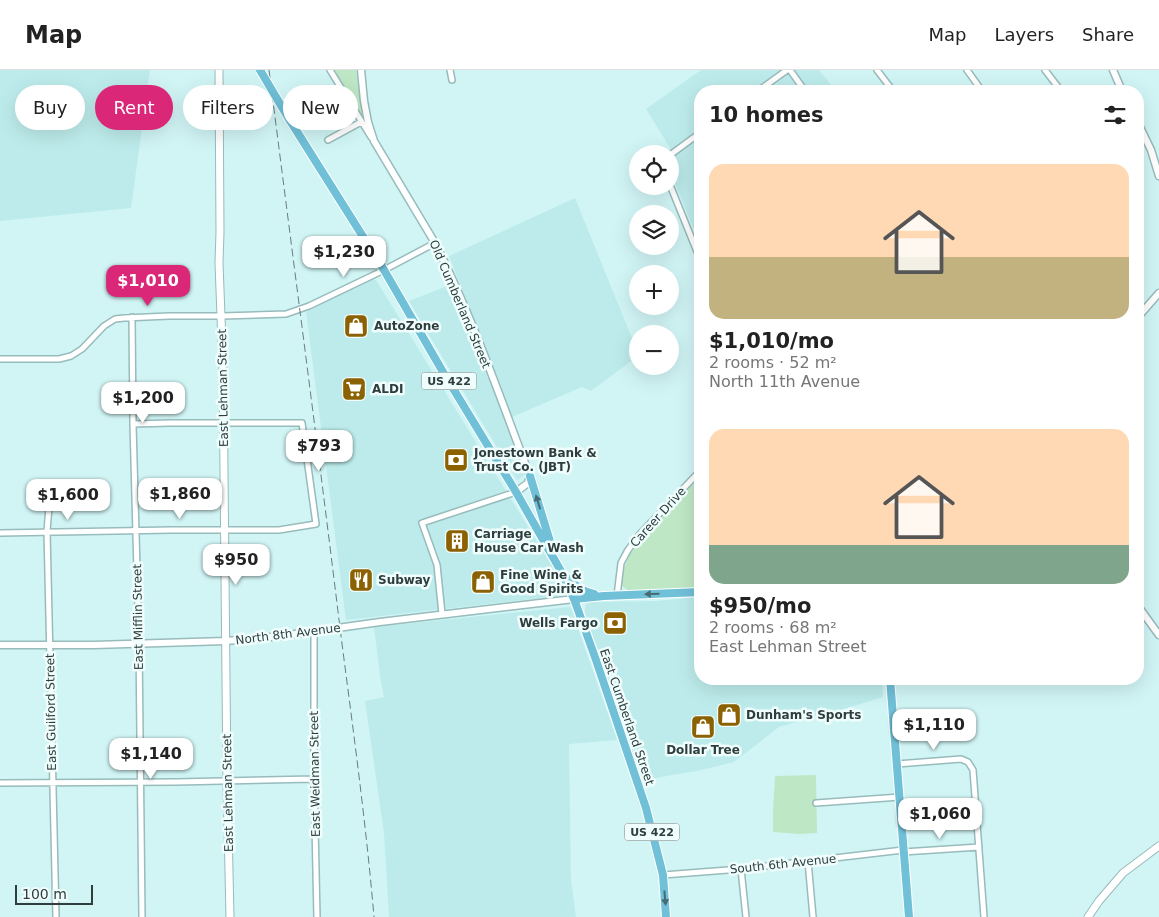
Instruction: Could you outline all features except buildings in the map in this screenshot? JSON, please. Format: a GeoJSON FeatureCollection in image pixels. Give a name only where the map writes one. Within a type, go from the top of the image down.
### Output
{"type":"FeatureCollection","features":[{"type":"Feature","properties":{"kind":"highway","name":"East Cumberland Street"},"geometry":{"type":"LineString","coordinates":[[260,70],[384,270],[562,573],[574,599],[646,808],[663,875],[666,917]]}},
{"type":"Feature","properties":{"kind":"highway"},"geometry":{"type":"LineString","coordinates":[[530,476],[556,562]]}},
{"type":"Feature","properties":{"kind":"highway","name":"US 422"},"geometry":{"type":"LineString","coordinates":[[562,573],[584,592],[604,596],[694,592]]}},
{"type":"Feature","properties":{"kind":"highway"},"geometry":{"type":"LineString","coordinates":[[574,599],[604,596]]}},
{"type":"Feature","properties":{"kind":"highway"},"geometry":{"type":"LineString","coordinates":[[890,685],[909,917]]}},
{"type":"Feature","properties":{"kind":"main road","name":"East Lehman Street"},"geometry":{"type":"LineString","coordinates":[[219,70],[219,263],[222,316],[230,917]]}},
{"type":"Feature","properties":{"kind":"main road"},"geometry":{"type":"LineString","coordinates":[[1088,917],[1123,873],[1159,846]]}},
{"type":"Feature","properties":{"kind":"street","name":"Old Cumberland Street"},"geometry":{"type":"LineString","coordinates":[[330,70],[436,243],[470,318],[530,476]]}},
{"type":"Feature","properties":{"kind":"street"},"geometry":{"type":"LineString","coordinates":[[360,70],[368,122],[374,142]]}},
{"type":"Feature","properties":{"kind":"street"},"geometry":{"type":"LineString","coordinates":[[450,70],[452,80]]}},
{"type":"Feature","properties":{"kind":"street"},"geometry":{"type":"LineString","coordinates":[[767,85],[789,70],[800,85]]}},
{"type":"Feature","properties":{"kind":"street"},"geometry":{"type":"LineString","coordinates":[[877,70],[888,85]]}},
{"type":"Feature","properties":{"kind":"street"},"geometry":{"type":"LineString","coordinates":[[967,70],[978,85]]}},
{"type":"Feature","properties":{"kind":"street"},"geometry":{"type":"LineString","coordinates":[[1045,70],[1056,85]]}},
{"type":"Feature","properties":{"kind":"street"},"geometry":{"type":"LineString","coordinates":[[1113,70],[1118,85]]}},
{"type":"Feature","properties":{"kind":"street"},"geometry":{"type":"LineString","coordinates":[[328,140],[361,122]]}},
{"type":"Feature","properties":{"kind":"street"},"geometry":{"type":"LineString","coordinates":[[1144,135],[1151,150],[1159,176]]}},
{"type":"Feature","properties":{"kind":"street"},"geometry":{"type":"LineString","coordinates":[[679,149],[694,138]]}},
{"type":"Feature","properties":{"kind":"street"},"geometry":{"type":"LineString","coordinates":[[674,195],[694,243]]}},
{"type":"Feature","properties":{"kind":"street"},"geometry":{"type":"LineString","coordinates":[[0,358],[59,359],[71,356],[82,349],[104,326],[115,319],[132,317],[286,314],[308,306],[436,243]]}},
{"type":"Feature","properties":{"kind":"street"},"geometry":{"type":"LineString","coordinates":[[1144,310],[1159,293]]}},
{"type":"Feature","properties":{"kind":"street","name":"East Mifflin Street"},"geometry":{"type":"LineString","coordinates":[[132,317],[139,644],[142,917]]}},
{"type":"Feature","properties":{"kind":"street"},"geometry":{"type":"LineString","coordinates":[[0,532],[279,530],[316,524],[302,423],[133,424]]}},
{"type":"Feature","properties":{"kind":"street"},"geometry":{"type":"LineString","coordinates":[[442,614],[436,565],[422,523],[516,492],[528,483],[530,476]]}},
{"type":"Feature","properties":{"kind":"street","name":"Career Drive"},"geometry":{"type":"LineString","coordinates":[[617,596],[622,563],[628,550],[639,535],[694,477]]}},
{"type":"Feature","properties":{"kind":"street","name":"East Guilford Street"},"geometry":{"type":"LineString","coordinates":[[49,507],[47,531],[56,917]]}},
{"type":"Feature","properties":{"kind":"street","name":"North 8th Avenue"},"geometry":{"type":"LineString","coordinates":[[0,645],[226,641],[314,632],[442,614],[574,599]]}},
{"type":"Feature","properties":{"kind":"street"},"geometry":{"type":"LineString","coordinates":[[1144,614],[1159,635]]}},
{"type":"Feature","properties":{"kind":"street","name":"East Weidman Street"},"geometry":{"type":"LineString","coordinates":[[314,632],[314,779],[317,917]]}},
{"type":"Feature","properties":{"kind":"street"},"geometry":{"type":"LineString","coordinates":[[897,764],[961,759],[968,762],[973,770],[984,917]]}},
{"type":"Feature","properties":{"kind":"street"},"geometry":{"type":"LineString","coordinates":[[0,783],[314,779]]}},
{"type":"Feature","properties":{"kind":"street"},"geometry":{"type":"LineString","coordinates":[[816,803],[900,797]]}},
{"type":"Feature","properties":{"kind":"street","name":"South 6th Avenue"},"geometry":{"type":"LineString","coordinates":[[663,875],[742,869],[903,851],[979,847]]}},
{"type":"Feature","properties":{"kind":"street"},"geometry":{"type":"LineString","coordinates":[[808,861],[813,917]]}},
{"type":"Feature","properties":{"kind":"street"},"geometry":{"type":"LineString","coordinates":[[742,869],[746,917]]}},
{"type":"Feature","properties":{"kind":"shaded area"},"geometry":{"type":"Polygon","coordinates":[[[0,70],[150,70],[148,85],[95,85],[95,130],[142,130],[131,208],[0,221],[0,70]]]}},
{"type":"Feature","properties":{"kind":"shaded area"},"geometry":{"type":"Polygon","coordinates":[[[701,70],[819,70],[831,85],[694,85],[694,230],[679,193],[679,145],[668,145],[646,109],[701,70]]]}},
{"type":"Feature","properties":{"kind":"shaded area"},"geometry":{"type":"Polygon","coordinates":[[[575,198],[629,331],[629,363],[591,391],[582,387],[512,417],[449,256],[575,198]]]}},
{"type":"Feature","properties":{"kind":"shaded area"},"geometry":{"type":"Polygon","coordinates":[[[372,279],[376,280],[551,564],[563,589],[563,593],[560,596],[346,620],[306,312],[372,279]]]}},
{"type":"Feature","properties":{"kind":"shaded area"},"geometry":{"type":"Polygon","coordinates":[[[447,286],[505,418],[524,472],[523,476],[517,480],[409,301],[447,286]]]}},
{"type":"Feature","properties":{"kind":"shaded area"},"geometry":{"type":"Polygon","coordinates":[[[694,598],[694,685],[882,685],[883,697],[779,727],[734,762],[643,781],[585,613],[585,607],[590,602],[655,601],[694,598]]]}},
{"type":"Feature","properties":{"kind":"shaded area"},"geometry":{"type":"Polygon","coordinates":[[[571,608],[617,740],[569,744],[571,880],[576,917],[389,917],[384,833],[365,701],[384,697],[374,627],[571,608]]]}},
{"type":"Feature","properties":{"kind":"green space"},"geometry":{"type":"Polygon","coordinates":[[[334,70],[356,70],[363,119],[358,111],[358,85],[343,85],[334,70]]]}},
{"type":"Feature","properties":{"kind":"green space"},"geometry":{"type":"Polygon","coordinates":[[[694,483],[694,588],[629,591],[622,586],[623,571],[630,554],[639,541],[694,483]]]}},
{"type":"Feature","properties":{"kind":"green space"},"geometry":{"type":"Polygon","coordinates":[[[816,775],[817,833],[773,832],[775,776],[816,775]]]}},
{"type":"Feature","properties":{"kind":"railway"},"geometry":{"type":"LineString","coordinates":[[269,70],[359,776],[374,917]]}},
{"type":"Feature","properties":{"kind":"place","name":"AutoZone"},"geometry":{"type":"Point","coordinates":[356,326]}},
{"type":"Feature","properties":{"kind":"place","name":"ALDI"},"geometry":{"type":"Point","coordinates":[354,389]}},
{"type":"Feature","properties":{"kind":"place","name":"Jonestown Bank & Trust Co. (JBT)"},"geometry":{"type":"Point","coordinates":[456,460]}},
{"type":"Feature","properties":{"kind":"place","name":"Carriage House Car Wash"},"geometry":{"type":"Point","coordinates":[457,541]}},
{"type":"Feature","properties":{"kind":"place","name":"Subway"},"geometry":{"type":"Point","coordinates":[361,580]}},
{"type":"Feature","properties":{"kind":"place","name":"Fine Wine & Good Spirits"},"geometry":{"type":"Point","coordinates":[483,582]}},
{"type":"Feature","properties":{"kind":"place","name":"Wells Fargo"},"geometry":{"type":"Point","coordinates":[615,623]}},
{"type":"Feature","properties":{"kind":"place","name":"Dunham's Sports"},"geometry":{"type":"Point","coordinates":[729,715]}},
{"type":"Feature","properties":{"kind":"place","name":"Dollar Tree"},"geometry":{"type":"Point","coordinates":[703,727]}}]}
